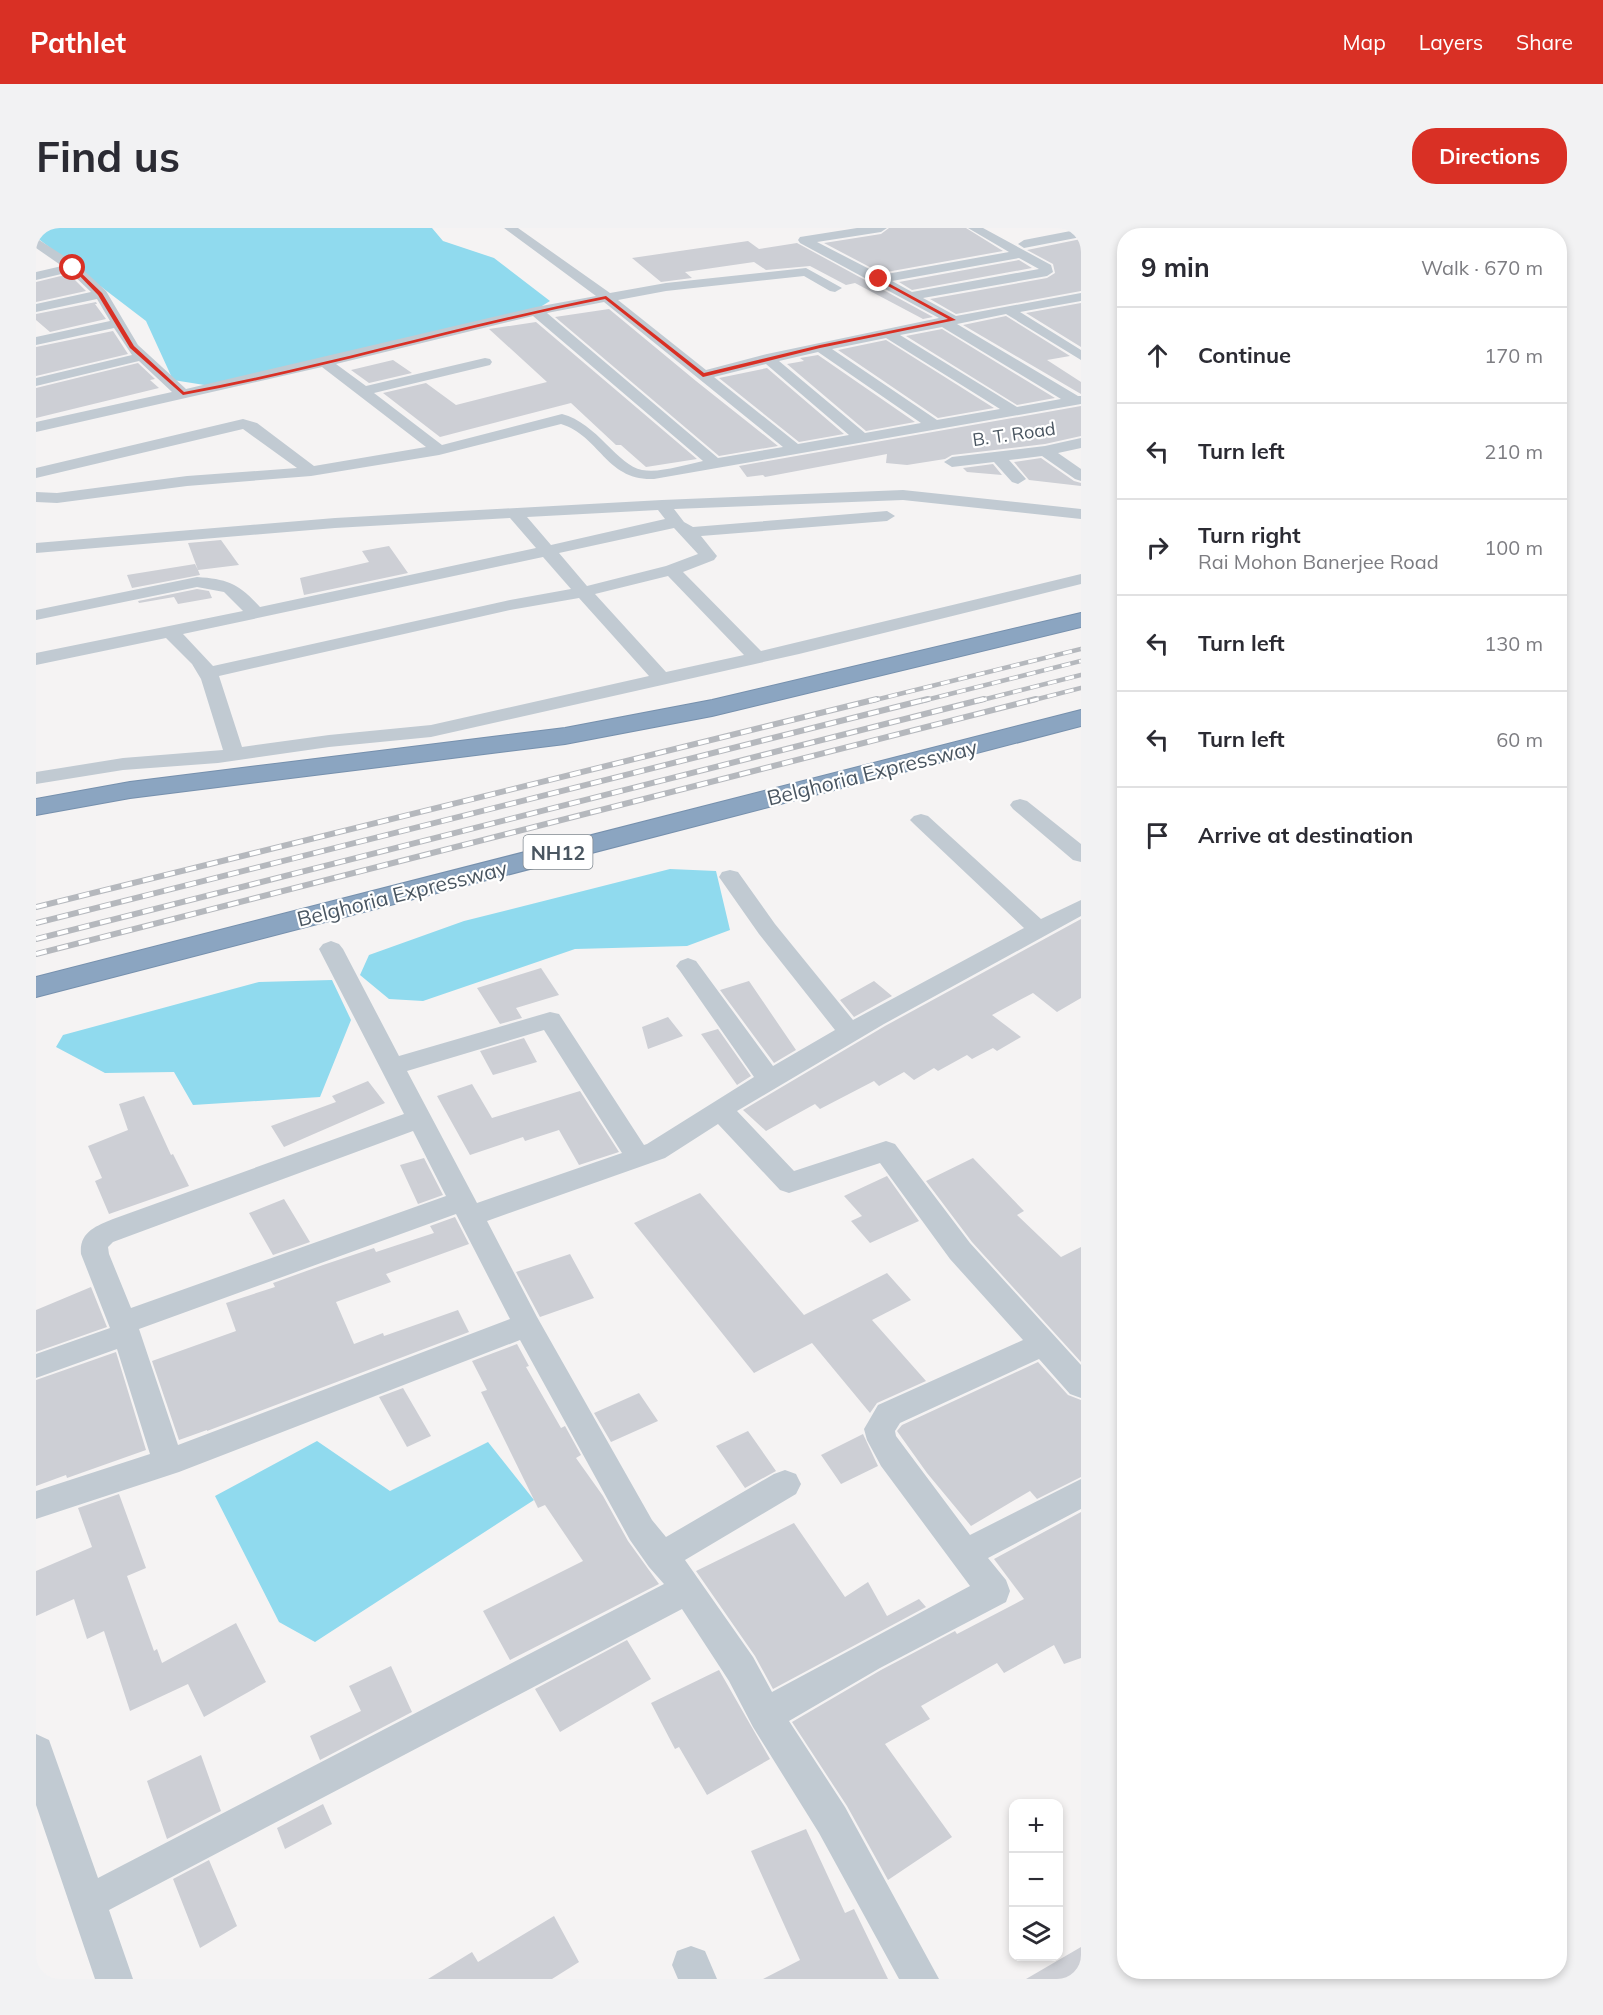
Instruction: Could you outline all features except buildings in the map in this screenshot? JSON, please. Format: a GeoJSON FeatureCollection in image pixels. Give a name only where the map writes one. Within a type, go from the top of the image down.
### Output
{"type":"FeatureCollection","features":[{"type":"Feature","properties":{"kind":"highway"},"geometry":{"type":"LineString","coordinates":[[36,807],[130,790],[576,734],[712,708],[1081,620]]}},
{"type":"Feature","properties":{"kind":"highway","name":"Belghoria Expressway"},"geometry":{"type":"LineString","coordinates":[[36,987],[1081,718]]}},
{"type":"Feature","properties":{"kind":"street"},"geometry":{"type":"LineString","coordinates":[[510,228],[606,297],[795,448]]}},
{"type":"Feature","properties":{"kind":"street"},"geometry":{"type":"LineString","coordinates":[[882,228],[804,240],[911,296],[1078,400]]}},
{"type":"Feature","properties":{"kind":"street"},"geometry":{"type":"LineString","coordinates":[[911,296],[1047,272],[1046,268],[1022,249],[974,228]]}},
{"type":"Feature","properties":{"kind":"street"},"geometry":{"type":"LineString","coordinates":[[879,279],[1022,249],[1081,233]]}},
{"type":"Feature","properties":{"kind":"street"},"geometry":{"type":"LineString","coordinates":[[36,242],[73,268],[100,294],[132,347],[183,393]]}},
{"type":"Feature","properties":{"kind":"street"},"geometry":{"type":"LineString","coordinates":[[36,276],[73,268]]}},
{"type":"Feature","properties":{"kind":"street"},"geometry":{"type":"LineString","coordinates":[[36,427],[183,393],[238,383],[536,311],[606,297],[666,287],[806,272],[835,288]]}},
{"type":"Feature","properties":{"kind":"street"},"geometry":{"type":"LineString","coordinates":[[36,308],[100,294]]}},
{"type":"Feature","properties":{"kind":"street"},"geometry":{"type":"LineString","coordinates":[[703,375],[767,358],[887,333],[1081,297]]}},
{"type":"Feature","properties":{"kind":"street"},"geometry":{"type":"LineString","coordinates":[[1055,302],[1072,311]]}},
{"type":"Feature","properties":{"kind":"street"},"geometry":{"type":"LineString","coordinates":[[1008,310],[1081,356]]}},
{"type":"Feature","properties":{"kind":"street"},"geometry":{"type":"LineString","coordinates":[[536,311],[595,358],[715,463]]}},
{"type":"Feature","properties":{"kind":"street"},"geometry":{"type":"LineString","coordinates":[[36,341],[118,323]]}},
{"type":"Feature","properties":{"kind":"street"},"geometry":{"type":"LineString","coordinates":[[887,333],[1015,412]]}},
{"type":"Feature","properties":{"kind":"street"},"geometry":{"type":"LineString","coordinates":[[820,347],[934,426]]}},
{"type":"Feature","properties":{"kind":"street"},"geometry":{"type":"LineString","coordinates":[[36,382],[144,356]]}},
{"type":"Feature","properties":{"kind":"street"},"geometry":{"type":"LineString","coordinates":[[767,358],[862,438]]}},
{"type":"Feature","properties":{"kind":"street"},"geometry":{"type":"LineString","coordinates":[[325,362],[439,450]]}},
{"type":"Feature","properties":{"kind":"street"},"geometry":{"type":"LineString","coordinates":[[363,392],[485,362]]}},
{"type":"Feature","properties":{"kind":"street"},"geometry":{"type":"LineString","coordinates":[[640,478],[795,448],[965,421],[1078,400]]}},
{"type":"Feature","properties":{"kind":"street"},"geometry":{"type":"LineString","coordinates":[[36,497],[57,498],[187,481],[311,471],[439,450],[562,419],[575,424],[640,478],[659,502],[706,550],[708,556],[672,570],[583,592],[510,605],[207,672]]}},
{"type":"Feature","properties":{"kind":"street"},"geometry":{"type":"LineString","coordinates":[[965,421],[995,447],[1018,479]]}},
{"type":"Feature","properties":{"kind":"street"},"geometry":{"type":"LineString","coordinates":[[36,473],[243,424],[252,426],[311,471]]}},
{"type":"Feature","properties":{"kind":"street","name":"B. T. Road"},"geometry":{"type":"LineString","coordinates":[[952,462],[995,447],[1044,451],[1081,443]]}},
{"type":"Feature","properties":{"kind":"street"},"geometry":{"type":"LineString","coordinates":[[1044,451],[1081,476]]}},
{"type":"Feature","properties":{"kind":"street"},"geometry":{"type":"LineString","coordinates":[[36,548],[335,523],[515,514],[659,502],[903,495],[1081,514]]}},
{"type":"Feature","properties":{"kind":"street"},"geometry":{"type":"LineString","coordinates":[[515,514],[661,678]]}},
{"type":"Feature","properties":{"kind":"street"},"geometry":{"type":"LineString","coordinates":[[36,658],[548,551],[683,527],[887,516]]}},
{"type":"Feature","properties":{"kind":"street"},"geometry":{"type":"LineString","coordinates":[[672,570],[758,657]]}},
{"type":"Feature","properties":{"kind":"street"},"geometry":{"type":"LineString","coordinates":[[36,778],[123,764],[234,754],[431,730],[758,657],[1081,579]]}},
{"type":"Feature","properties":{"kind":"street"},"geometry":{"type":"LineString","coordinates":[[36,615],[197,582],[218,583],[233,588],[254,612]]}},
{"type":"Feature","properties":{"kind":"street"},"geometry":{"type":"LineString","coordinates":[[170,630],[200,661],[211,679],[234,754]]}},
{"type":"Feature","properties":{"kind":"street"},"geometry":{"type":"LineString","coordinates":[[1020,805],[1081,855]]}},
{"type":"Feature","properties":{"kind":"street"},"geometry":{"type":"LineString","coordinates":[[921,820],[1038,929]]}},
{"type":"Feature","properties":{"kind":"street"},"geometry":{"type":"LineString","coordinates":[[729,877],[767,929],[850,1032]]}},
{"type":"Feature","properties":{"kind":"street"},"geometry":{"type":"LineString","coordinates":[[36,1366],[125,1328],[467,1209],[656,1151],[769,1079],[850,1032],[1038,929],[1081,908]]}},
{"type":"Feature","properties":{"kind":"street"},"geometry":{"type":"LineString","coordinates":[[331,949],[527,1325],[640,1530],[688,1589],[741,1669],[765,1714],[832,1820],[920,1979]]}},
{"type":"Feature","properties":{"kind":"street"},"geometry":{"type":"LineString","coordinates":[[688,966],[769,1079]]}},
{"type":"Feature","properties":{"kind":"street"},"geometry":{"type":"LineString","coordinates":[[392,1067],[550,1020],[639,1158]]}},
{"type":"Feature","properties":{"kind":"street"},"geometry":{"type":"LineString","coordinates":[[721,1110],[789,1183],[886,1151],[960,1251],[1081,1385]]}},
{"type":"Feature","properties":{"kind":"street"},"geometry":{"type":"LineString","coordinates":[[168,1462],[125,1328],[95,1254],[94,1244],[103,1234],[419,1119]]}},
{"type":"Feature","properties":{"kind":"street"},"geometry":{"type":"LineString","coordinates":[[36,1505],[168,1462],[527,1325]]}},
{"type":"Feature","properties":{"kind":"street"},"geometry":{"type":"LineString","coordinates":[[765,1714],[994,1591],[892,1456],[882,1440],[879,1429],[889,1414],[1045,1343]]}},
{"type":"Feature","properties":{"kind":"street"},"geometry":{"type":"LineString","coordinates":[[660,1557],[784,1484]]}},
{"type":"Feature","properties":{"kind":"street"},"geometry":{"type":"LineString","coordinates":[[965,1554],[1081,1493]]}},
{"type":"Feature","properties":{"kind":"street"},"geometry":{"type":"LineString","coordinates":[[87,1901],[115,1889],[688,1589]]}},
{"type":"Feature","properties":{"kind":"street"},"geometry":{"type":"LineString","coordinates":[[36,1752],[114,1979]]}},
{"type":"Feature","properties":{"kind":"water"},"geometry":{"type":"Polygon","coordinates":[[[36,228],[432,228],[443,241],[494,258],[550,301],[529,314],[217,387],[173,380],[146,321],[36,237],[36,228]]]}},
{"type":"Feature","properties":{"kind":"water"},"geometry":{"type":"Polygon","coordinates":[[[670,869],[716,871],[730,930],[687,946],[575,949],[423,1001],[389,999],[360,975],[369,955],[464,921],[670,869]]]}},
{"type":"Feature","properties":{"kind":"water"},"geometry":{"type":"Polygon","coordinates":[[[332,980],[351,1020],[320,1097],[193,1105],[174,1072],[105,1073],[56,1047],[63,1035],[259,982],[332,980]]]}},
{"type":"Feature","properties":{"kind":"water"},"geometry":{"type":"Polygon","coordinates":[[[317,1441],[390,1491],[488,1442],[534,1500],[315,1642],[279,1622],[215,1496],[317,1441]]]}},
{"type":"Feature","properties":{"kind":"railway"},"geometry":{"type":"LineString","coordinates":[[871,701],[1081,649]]}},
{"type":"Feature","properties":{"kind":"railway"},"geometry":{"type":"LineString","coordinates":[[922,701],[1081,661]]}},
{"type":"Feature","properties":{"kind":"railway"},"geometry":{"type":"LineString","coordinates":[[978,701],[1081,675]]}},
{"type":"Feature","properties":{"kind":"railway"},"geometry":{"type":"LineString","coordinates":[[1030,701],[1081,688]]}},
{"type":"Feature","properties":{"kind":"railway"},"geometry":{"type":"LineString","coordinates":[[36,907],[877,699]]}},
{"type":"Feature","properties":{"kind":"railway"},"geometry":{"type":"LineString","coordinates":[[36,923],[928,699]]}},
{"type":"Feature","properties":{"kind":"railway"},"geometry":{"type":"LineString","coordinates":[[36,939],[984,699]]}},
{"type":"Feature","properties":{"kind":"railway"},"geometry":{"type":"LineString","coordinates":[[36,954],[1036,699]]}},
{"type":"Feature","properties":{"kind":"route"},"geometry":{"type":"LineString","coordinates":[[73,268],[105,300],[132,347],[183,393],[238,383],[536,311],[606,297],[703,375],[767,358],[953,320],[879,279]]}}]}
